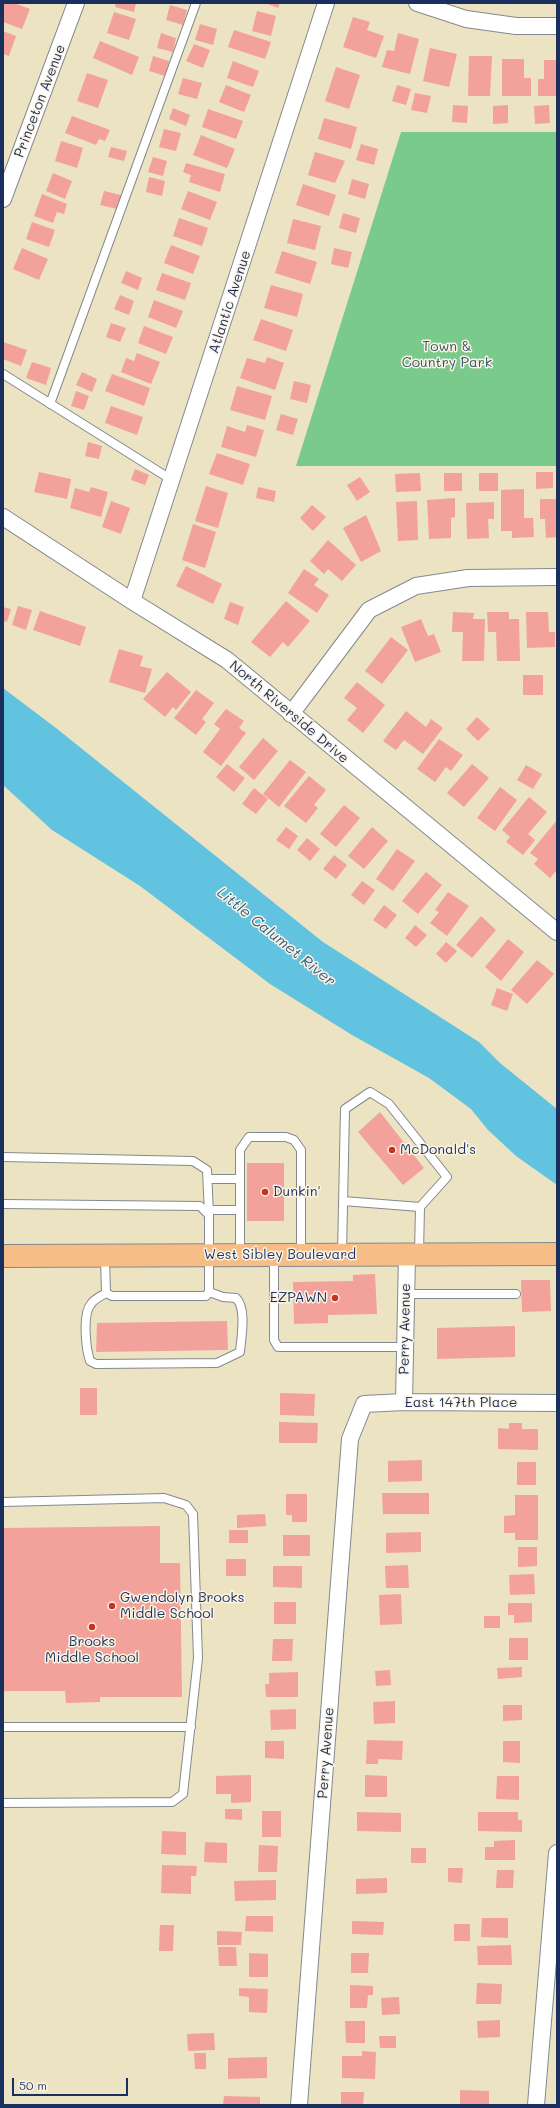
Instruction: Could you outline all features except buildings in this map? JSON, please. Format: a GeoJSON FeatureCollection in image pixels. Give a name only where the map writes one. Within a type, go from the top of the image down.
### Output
{"type":"FeatureCollection","features":[{"type":"Feature","properties":{"kind":"main road","name":"West Sibley Boulevard"},"geometry":{"type":"LineString","coordinates":[[3,1256],[551,1254]]}},
{"type":"Feature","properties":{"kind":"street","name":"Princeton Avenue"},"geometry":{"type":"LineString","coordinates":[[3,199],[76,3]]}},
{"type":"Feature","properties":{"kind":"street","name":"Atlantic Avenue"},"geometry":{"type":"LineString","coordinates":[[132,601],[326,3]]}},
{"type":"Feature","properties":{"kind":"street"},"geometry":{"type":"LineString","coordinates":[[418,3],[466,19],[516,26],[557,26]]}},
{"type":"Feature","properties":{"kind":"street","name":"North Riverside Drive"},"geometry":{"type":"LineString","coordinates":[[3,517],[132,601],[227,660],[557,932]]}},
{"type":"Feature","properties":{"kind":"street"},"geometry":{"type":"LineString","coordinates":[[291,714],[369,610],[416,586],[468,578],[557,578]]}},
{"type":"Feature","properties":{"kind":"street","name":"Perry Avenue"},"geometry":{"type":"LineString","coordinates":[[404,1402],[406,1294],[413,1255]]}},
{"type":"Feature","properties":{"kind":"street","name":"East 147th Place"},"geometry":{"type":"LineString","coordinates":[[364,1404],[404,1402],[557,1403]]}},
{"type":"Feature","properties":{"kind":"street","name":"Perry Avenue"},"geometry":{"type":"LineString","coordinates":[[300,2105],[350,1439],[364,1404]]}},
{"type":"Feature","properties":{"kind":"street"},"geometry":{"type":"LineString","coordinates":[[536,2105],[557,1853]]}},
{"type":"Feature","properties":{"kind":"lane"},"geometry":{"type":"LineString","coordinates":[[50,404],[196,3]]}},
{"type":"Feature","properties":{"kind":"lane"},"geometry":{"type":"LineString","coordinates":[[3,374],[172,480]]}},
{"type":"Feature","properties":{"kind":"lane"},"geometry":{"type":"LineString","coordinates":[[342,1255],[345,1108],[370,1092],[389,1104],[447,1177],[420,1207],[413,1255]]}},
{"type":"Feature","properties":{"kind":"lane"},"geometry":{"type":"LineString","coordinates":[[240,1256],[240,1150],[249,1137],[286,1137],[294,1140],[301,1150],[301,1255]]}},
{"type":"Feature","properties":{"kind":"lane"},"geometry":{"type":"LineString","coordinates":[[3,1157],[193,1161],[207,1170],[209,1213],[209,1292],[206,1296],[112,1296],[106,1293]]}},
{"type":"Feature","properties":{"kind":"lane"},"geometry":{"type":"LineString","coordinates":[[208,1180],[240,1179]]}},
{"type":"Feature","properties":{"kind":"lane"},"geometry":{"type":"LineString","coordinates":[[343,1201],[420,1207]]}},
{"type":"Feature","properties":{"kind":"lane"},"geometry":{"type":"LineString","coordinates":[[3,1204],[200,1206],[209,1213],[240,1210]]}},
{"type":"Feature","properties":{"kind":"lane"},"geometry":{"type":"LineString","coordinates":[[105,1256],[106,1293]]}},
{"type":"Feature","properties":{"kind":"lane"},"geometry":{"type":"LineString","coordinates":[[274,1256],[274,1340],[278,1347],[405,1347]]}},
{"type":"Feature","properties":{"kind":"lane"},"geometry":{"type":"LineString","coordinates":[[106,1293],[91,1303],[87,1311],[87,1352],[90,1362],[96,1364],[217,1363],[240,1352],[242,1324],[240,1301],[236,1298],[223,1297],[209,1292]]}},
{"type":"Feature","properties":{"kind":"lane"},"geometry":{"type":"LineString","coordinates":[[406,1294],[516,1294]]}},
{"type":"Feature","properties":{"kind":"lane"},"geometry":{"type":"LineString","coordinates":[[3,1502],[164,1498],[186,1505],[193,1514],[194,1522],[198,1658],[183,1794],[172,1802],[3,1803]]}},
{"type":"Feature","properties":{"kind":"lane"},"geometry":{"type":"LineString","coordinates":[[3,1727],[191,1727]]}},
{"type":"Feature","properties":{"kind":"green space","name":"Town & Country Park"},"geometry":{"type":"Polygon","coordinates":[[[401,132],[557,132],[557,466],[296,466],[401,132]]]}},
{"type":"Feature","properties":{"kind":"water","name":"Little Calumet River"},"geometry":{"type":"Polygon","coordinates":[[[3,688],[56,728],[323,942],[479,1042],[500,1063],[557,1109],[557,1185],[516,1156],[488,1130],[471,1109],[429,1078],[352,1035],[270,984],[140,886],[52,830],[3,785],[3,688]]]}},
{"type":"Feature","properties":{"kind":"place","name":"McDonald's"},"geometry":{"type":"Point","coordinates":[392,1150]}},
{"type":"Feature","properties":{"kind":"place","name":"Dunkin'"},"geometry":{"type":"Point","coordinates":[265,1192]}},
{"type":"Feature","properties":{"kind":"place","name":"EZPAWN"},"geometry":{"type":"Point","coordinates":[335,1298]}},
{"type":"Feature","properties":{"kind":"place","name":"Gwendolyn Brooks Middle School"},"geometry":{"type":"Point","coordinates":[112,1606]}},
{"type":"Feature","properties":{"kind":"place","name":"Brooks Middle School"},"geometry":{"type":"Point","coordinates":[92,1627]}}]}
